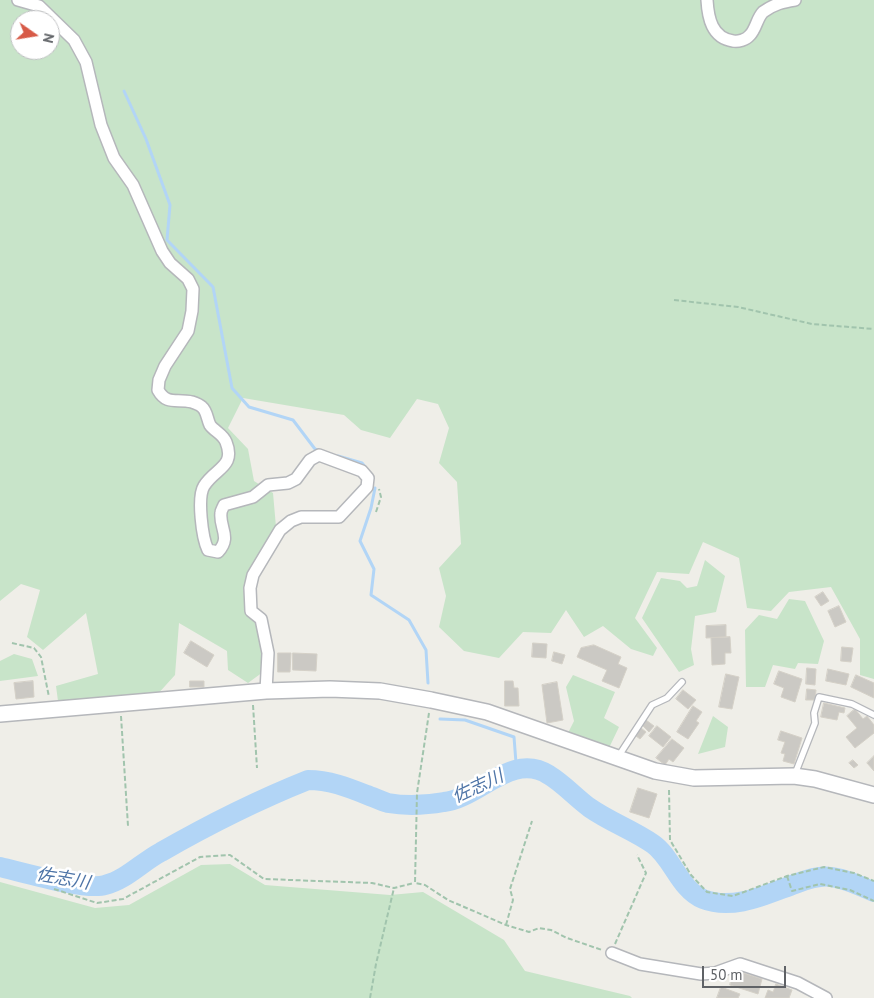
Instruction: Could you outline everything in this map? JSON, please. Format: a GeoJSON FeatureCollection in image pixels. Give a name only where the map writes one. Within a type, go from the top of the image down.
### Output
{"type":"FeatureCollection","features":[{"type":"Feature","properties":{"kind":"street"},"geometry":{"type":"LineString","coordinates":[[18,0],[39,6],[74,40],[86,62],[101,124],[114,158],[134,185],[162,251],[170,263],[188,279],[193,289],[192,311],[188,331],[165,366],[159,380],[158,390],[162,397],[169,400],[193,402],[203,408],[211,426],[224,439],[229,451],[227,463],[204,485],[200,494],[203,541],[208,550],[218,552],[223,547],[225,535],[221,514],[224,505],[253,496],[268,485],[288,483],[296,479],[310,460],[318,455],[362,470],[368,478],[367,487],[339,517],[302,517],[291,521],[280,530],[253,576],[250,588],[251,611],[261,619],[268,653],[259,692]]}},
{"type":"Feature","properties":{"kind":"street"},"geometry":{"type":"LineString","coordinates":[[707,0],[708,18],[717,34],[724,40],[738,42],[750,35],[761,13],[776,3],[795,0]]}},
{"type":"Feature","properties":{"kind":"street"},"geometry":{"type":"LineString","coordinates":[[0,714],[259,692],[330,689],[370,691],[432,700],[487,712],[655,771],[694,778],[794,776],[815,779],[874,795]]}},
{"type":"Feature","properties":{"kind":"street"},"geometry":{"type":"LineString","coordinates":[[612,953],[640,964],[701,974],[716,973],[740,964],[798,983],[826,998]]}},
{"type":"Feature","properties":{"kind":"lane"},"geometry":{"type":"LineString","coordinates":[[617,759],[652,705],[667,698],[682,682]]}},
{"type":"Feature","properties":{"kind":"lane"},"geometry":{"type":"LineString","coordinates":[[794,776],[815,723],[814,713],[819,697],[852,704],[874,715]]}},
{"type":"Feature","properties":{"kind":"path"},"geometry":{"type":"LineString","coordinates":[[674,300],[738,307],[812,324],[874,329]]}},
{"type":"Feature","properties":{"kind":"path"},"geometry":{"type":"LineString","coordinates":[[12,643],[34,648],[41,657],[51,709]]}},
{"type":"Feature","properties":{"kind":"path"},"geometry":{"type":"LineString","coordinates":[[257,768],[259,692]]}},
{"type":"Feature","properties":{"kind":"path"},"geometry":{"type":"LineString","coordinates":[[415,883],[417,793],[432,700]]}},
{"type":"Feature","properties":{"kind":"path"},"geometry":{"type":"LineString","coordinates":[[120,703],[128,826]]}},
{"type":"Feature","properties":{"kind":"path"},"geometry":{"type":"LineString","coordinates":[[669,790],[670,840],[691,875],[707,892],[733,896],[787,876],[824,867],[854,872],[874,881]]}},
{"type":"Feature","properties":{"kind":"path"},"geometry":{"type":"LineString","coordinates":[[506,925],[513,900],[510,889],[532,821]]}},
{"type":"Feature","properties":{"kind":"path"},"geometry":{"type":"LineString","coordinates":[[54,889],[97,903],[123,898],[200,857],[230,855],[264,879],[372,883],[394,888],[415,883],[426,885],[448,900],[506,925],[529,932],[540,928],[550,930],[567,938],[612,953],[646,873],[638,855]]}},
{"type":"Feature","properties":{"kind":"path"},"geometry":{"type":"LineString","coordinates":[[787,876],[792,891],[820,884],[850,890],[874,901]]}},
{"type":"Feature","properties":{"kind":"path"},"geometry":{"type":"LineString","coordinates":[[370,998],[394,888]]}},
{"type":"Feature","properties":{"kind":"green space"},"geometry":{"type":"Polygon","coordinates":[[[0,0],[874,0],[874,679],[860,675],[860,639],[831,587],[789,592],[771,611],[747,608],[739,558],[703,542],[689,574],[657,572],[635,618],[657,648],[653,656],[631,649],[603,626],[584,637],[566,610],[551,633],[523,632],[499,658],[464,651],[439,627],[446,596],[439,568],[461,544],[457,482],[439,463],[449,428],[438,404],[417,399],[390,438],[361,430],[344,415],[243,398],[228,428],[248,449],[254,481],[273,493],[276,527],[246,577],[246,612],[258,623],[263,672],[248,683],[228,670],[227,651],[179,623],[175,675],[156,696],[58,701],[56,686],[98,674],[86,613],[43,650],[27,637],[40,590],[21,584],[0,601],[0,0]]]}},
{"type":"Feature","properties":{"kind":"green space"},"geometry":{"type":"Polygon","coordinates":[[[705,560],[725,576],[716,612],[695,616],[691,649],[694,665],[679,672],[642,618],[661,578],[680,581],[687,588],[697,586],[705,560]]]}},
{"type":"Feature","properties":{"kind":"green space"},"geometry":{"type":"Polygon","coordinates":[[[789,599],[805,601],[824,641],[818,664],[798,663],[795,669],[773,665],[765,687],[746,687],[745,630],[759,615],[777,619],[789,599]]]}},
{"type":"Feature","properties":{"kind":"green space"},"geometry":{"type":"Polygon","coordinates":[[[14,654],[32,659],[38,676],[0,681],[0,661],[14,654]]]}},
{"type":"Feature","properties":{"kind":"green space"},"geometry":{"type":"Polygon","coordinates":[[[573,675],[615,692],[604,718],[619,727],[608,750],[567,735],[574,721],[566,687],[573,675]]]}},
{"type":"Feature","properties":{"kind":"green space"},"geometry":{"type":"Polygon","coordinates":[[[713,716],[728,727],[725,747],[698,754],[713,716]]]}},
{"type":"Feature","properties":{"kind":"green space"},"geometry":{"type":"Polygon","coordinates":[[[230,864],[265,885],[390,895],[423,892],[504,940],[525,971],[632,998],[0,998],[0,882],[95,908],[129,905],[201,865],[230,864]]]}},
{"type":"Feature","properties":{"kind":"building"},"geometry":{"type":"Polygon","coordinates":[[[823,592],[829,601],[821,606],[815,597],[823,592]]]}},
{"type":"Feature","properties":{"kind":"building"},"geometry":{"type":"Polygon","coordinates":[[[839,606],[846,622],[835,627],[828,611],[839,606]]]}},
{"type":"Feature","properties":{"kind":"building"},"geometry":{"type":"Polygon","coordinates":[[[726,625],[726,637],[706,638],[706,626],[726,625]]]}},
{"type":"Feature","properties":{"kind":"building"},"geometry":{"type":"Polygon","coordinates":[[[730,637],[731,653],[725,653],[725,664],[712,665],[711,638],[730,637]]]}},
{"type":"Feature","properties":{"kind":"building"},"geometry":{"type":"Polygon","coordinates":[[[191,641],[214,655],[207,667],[184,653],[191,641]]]}},
{"type":"Feature","properties":{"kind":"building"},"geometry":{"type":"Polygon","coordinates":[[[533,643],[547,644],[546,658],[532,657],[533,643]]]}},
{"type":"Feature","properties":{"kind":"building"},"geometry":{"type":"Polygon","coordinates":[[[594,645],[621,657],[618,664],[627,668],[619,688],[602,681],[607,670],[577,657],[581,648],[594,645]]]}},
{"type":"Feature","properties":{"kind":"building"},"geometry":{"type":"Polygon","coordinates":[[[842,647],[853,648],[851,662],[841,661],[842,647]]]}},
{"type":"Feature","properties":{"kind":"building"},"geometry":{"type":"Polygon","coordinates":[[[554,652],[565,655],[562,664],[552,661],[554,652]]]}},
{"type":"Feature","properties":{"kind":"building"},"geometry":{"type":"Polygon","coordinates":[[[278,653],[291,653],[290,672],[278,672],[278,653]]]}},
{"type":"Feature","properties":{"kind":"building"},"geometry":{"type":"Polygon","coordinates":[[[293,653],[317,654],[316,671],[293,670],[293,653]]]}},
{"type":"Feature","properties":{"kind":"building"},"geometry":{"type":"Polygon","coordinates":[[[807,668],[816,669],[815,685],[806,684],[807,668]]]}},
{"type":"Feature","properties":{"kind":"building"},"geometry":{"type":"Polygon","coordinates":[[[828,669],[849,674],[846,685],[826,681],[828,669]]]}},
{"type":"Feature","properties":{"kind":"building"},"geometry":{"type":"Polygon","coordinates":[[[779,671],[802,679],[795,702],[781,697],[784,688],[774,684],[779,671]]]}},
{"type":"Feature","properties":{"kind":"building"},"geometry":{"type":"Polygon","coordinates":[[[726,674],[739,677],[732,709],[719,707],[726,674]]]}},
{"type":"Feature","properties":{"kind":"building"},"geometry":{"type":"Polygon","coordinates":[[[856,675],[874,683],[874,698],[851,687],[856,675]]]}},
{"type":"Feature","properties":{"kind":"building"},"geometry":{"type":"Polygon","coordinates":[[[33,681],[34,697],[16,699],[14,683],[33,681]]]}},
{"type":"Feature","properties":{"kind":"building"},"geometry":{"type":"Polygon","coordinates":[[[190,681],[204,681],[204,687],[190,687],[190,681]]]}},
{"type":"Feature","properties":{"kind":"building"},"geometry":{"type":"Polygon","coordinates":[[[505,681],[513,681],[514,688],[518,688],[519,706],[505,706],[505,681]]]}},
{"type":"Feature","properties":{"kind":"building"},"geometry":{"type":"Polygon","coordinates":[[[557,682],[563,720],[547,723],[542,685],[557,682]]]}},
{"type":"Feature","properties":{"kind":"building"},"geometry":{"type":"Polygon","coordinates":[[[807,689],[816,690],[815,700],[806,700],[807,689]]]}},
{"type":"Feature","properties":{"kind":"building"},"geometry":{"type":"Polygon","coordinates":[[[683,690],[696,700],[688,709],[676,699],[683,690]]]}},
{"type":"Feature","properties":{"kind":"building"},"geometry":{"type":"Polygon","coordinates":[[[824,703],[845,708],[844,713],[839,712],[837,720],[821,717],[824,703]]]}},
{"type":"Feature","properties":{"kind":"building"},"geometry":{"type":"Polygon","coordinates":[[[693,706],[702,712],[696,721],[699,723],[688,739],[677,732],[693,706]]]}},
{"type":"Feature","properties":{"kind":"building"},"geometry":{"type":"Polygon","coordinates":[[[855,709],[863,719],[867,716],[874,725],[874,733],[855,748],[846,737],[857,728],[847,716],[855,709]]]}},
{"type":"Feature","properties":{"kind":"building"},"geometry":{"type":"Polygon","coordinates":[[[646,720],[654,726],[649,732],[642,725],[646,720]]]}},
{"type":"Feature","properties":{"kind":"building"},"geometry":{"type":"Polygon","coordinates":[[[657,726],[671,737],[663,747],[649,736],[657,726]]]}},
{"type":"Feature","properties":{"kind":"building"},"geometry":{"type":"Polygon","coordinates":[[[641,728],[646,732],[640,739],[636,736],[641,728]]]}},
{"type":"Feature","properties":{"kind":"building"},"geometry":{"type":"Polygon","coordinates":[[[781,731],[802,738],[794,764],[783,761],[785,754],[781,753],[785,742],[778,740],[781,731]]]}},
{"type":"Feature","properties":{"kind":"building"},"geometry":{"type":"Polygon","coordinates":[[[672,739],[684,748],[673,762],[669,759],[665,765],[656,758],[672,739]]]}},
{"type":"Feature","properties":{"kind":"building"},"geometry":{"type":"Polygon","coordinates":[[[874,756],[874,771],[867,763],[874,756]]]}},
{"type":"Feature","properties":{"kind":"building"},"geometry":{"type":"Polygon","coordinates":[[[853,760],[858,765],[854,768],[849,763],[853,760]]]}},
{"type":"Feature","properties":{"kind":"building"},"geometry":{"type":"Polygon","coordinates":[[[638,788],[657,794],[649,818],[630,812],[638,788]]]}},
{"type":"Feature","properties":{"kind":"building"},"geometry":{"type":"Polygon","coordinates":[[[734,970],[762,979],[758,994],[730,985],[734,970]]]}},
{"type":"Feature","properties":{"kind":"building"},"geometry":{"type":"Polygon","coordinates":[[[776,984],[792,990],[789,998],[765,998],[768,990],[773,992],[776,984]]]}},
{"type":"Feature","properties":{"kind":"building"},"geometry":{"type":"Polygon","coordinates":[[[721,987],[740,994],[738,998],[717,998],[721,987]]]}},
{"type":"Feature","properties":{"kind":"waterway"},"geometry":{"type":"LineString","coordinates":[[124,91],[146,139],[170,205],[167,240],[213,287],[232,388],[249,407],[293,420],[315,449],[320,451]]}},
{"type":"Feature","properties":{"kind":"waterway"},"geometry":{"type":"LineString","coordinates":[[338,456],[362,463],[366,468]]}},
{"type":"Feature","properties":{"kind":"waterway"},"geometry":{"type":"LineString","coordinates":[[375,488],[371,508],[360,541],[374,569],[371,595],[409,620],[426,650],[428,683]]}},
{"type":"Feature","properties":{"kind":"waterway"},"geometry":{"type":"LineString","coordinates":[[440,719],[465,720],[514,737],[516,763],[519,769]]}},
{"type":"Feature","properties":{"kind":"waterway","name":"佐志川"},"geometry":{"type":"LineString","coordinates":[[0,867],[69,883],[105,885],[113,883],[154,856],[215,823],[308,780],[338,784],[388,803],[402,805],[423,804],[457,799],[509,772],[535,769],[549,775],[605,818],[638,834],[653,844],[666,857],[688,888],[695,895],[703,899],[726,903],[750,900],[822,877],[842,879],[874,892]]}}]}
